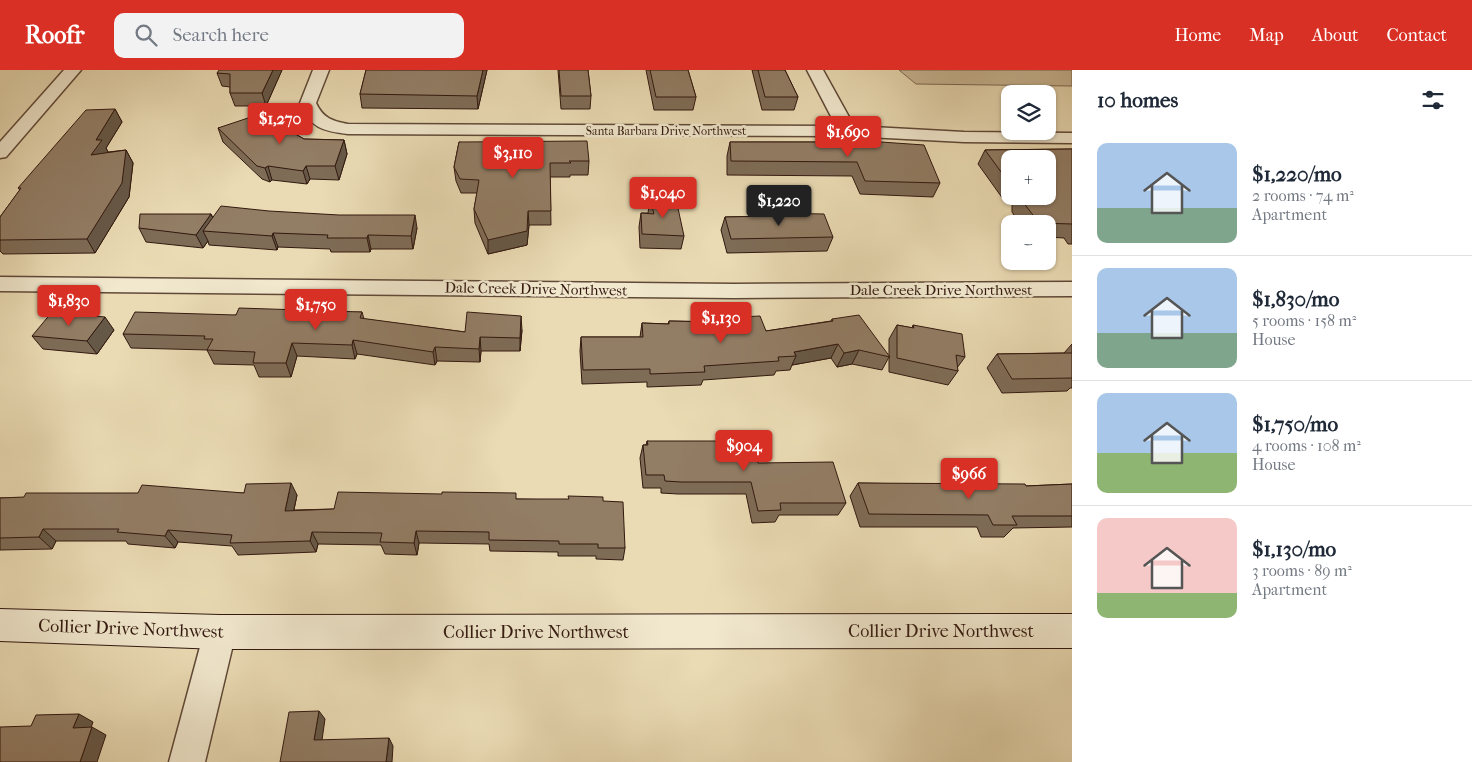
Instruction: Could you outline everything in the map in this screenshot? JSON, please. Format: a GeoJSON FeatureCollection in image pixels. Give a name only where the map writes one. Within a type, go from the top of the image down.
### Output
{"type":"FeatureCollection","features":[{"type":"Feature","properties":{"kind":"main road","name":"Collier Drive Northwest"},"geometry":{"type":"LineString","coordinates":[[0,624],[220,632],[1072,631]]}},
{"type":"Feature","properties":{"kind":"street"},"geometry":{"type":"LineString","coordinates":[[0,153],[73,70]]}},
{"type":"Feature","properties":{"kind":"street","name":"Santa Barbara Drive Northwest"},"geometry":{"type":"LineString","coordinates":[[321,70],[308,103],[312,116],[323,124],[348,129],[848,131],[964,137],[1072,138]]}},
{"type":"Feature","properties":{"kind":"street"},"geometry":{"type":"LineString","coordinates":[[815,70],[848,131]]}},
{"type":"Feature","properties":{"kind":"street","name":"Dale Creek Drive Northwest"},"geometry":{"type":"LineString","coordinates":[[0,284],[724,291],[1072,289]]}},
{"type":"Feature","properties":{"kind":"street"},"geometry":{"type":"LineString","coordinates":[[187,762],[220,632]]}},
{"type":"Feature","properties":{"kind":"shaded area"},"geometry":{"type":"Polygon","coordinates":[[[899,70],[1072,70],[1072,86],[916,84],[899,70]]]}},
{"type":"Feature","properties":{"kind":"building"},"geometry":{"type":"Polygon","coordinates":[[[219,70],[273,70],[262,93],[230,93],[230,74],[217,73],[219,70]]]}},
{"type":"Feature","properties":{"kind":"building"},"geometry":{"type":"Polygon","coordinates":[[[366,70],[483,70],[477,96],[360,94],[366,70]]]}},
{"type":"Feature","properties":{"kind":"building"},"geometry":{"type":"Polygon","coordinates":[[[559,70],[588,70],[591,96],[561,96],[559,70]]]}},
{"type":"Feature","properties":{"kind":"building"},"geometry":{"type":"Polygon","coordinates":[[[650,70],[688,70],[696,97],[656,97],[650,70]]]}},
{"type":"Feature","properties":{"kind":"building"},"geometry":{"type":"Polygon","coordinates":[[[758,70],[785,70],[798,97],[765,97],[758,70]]]}},
{"type":"Feature","properties":{"kind":"building"},"geometry":{"type":"Polygon","coordinates":[[[115,109],[96,140],[102,140],[91,155],[126,150],[122,183],[87,239],[0,240],[0,217],[21,188],[18,188],[86,110],[115,109]]]}},
{"type":"Feature","properties":{"kind":"building"},"geometry":{"type":"Polygon","coordinates":[[[266,112],[283,127],[304,139],[344,140],[335,166],[306,166],[303,171],[257,166],[218,128],[266,112]]]}},
{"type":"Feature","properties":{"kind":"building"},"geometry":{"type":"Polygon","coordinates":[[[587,141],[589,161],[550,163],[551,211],[528,211],[527,231],[488,240],[474,209],[479,180],[460,179],[454,167],[459,142],[587,141]]]}},
{"type":"Feature","properties":{"kind":"building"},"geometry":{"type":"Polygon","coordinates":[[[730,142],[881,142],[924,145],[940,183],[865,181],[857,162],[731,161],[730,142]]]}},
{"type":"Feature","properties":{"kind":"building"},"geometry":{"type":"Polygon","coordinates":[[[1072,149],[1072,224],[1056,224],[1056,215],[1033,215],[1025,205],[1056,205],[1056,150],[1001,150],[1001,172],[985,150],[1072,149]]]}},
{"type":"Feature","properties":{"kind":"building"},"geometry":{"type":"Polygon","coordinates":[[[650,199],[676,199],[684,236],[642,234],[641,213],[654,214],[650,199]]]}},
{"type":"Feature","properties":{"kind":"building"},"geometry":{"type":"Polygon","coordinates":[[[221,206],[339,215],[415,215],[411,236],[368,235],[367,238],[327,238],[328,235],[273,233],[272,236],[203,231],[221,206]]]}},
{"type":"Feature","properties":{"kind":"building"},"geometry":{"type":"Polygon","coordinates":[[[774,213],[824,214],[833,237],[731,239],[725,217],[775,216],[774,213]]]}},
{"type":"Feature","properties":{"kind":"building"},"geometry":{"type":"Polygon","coordinates":[[[140,214],[211,214],[196,235],[139,228],[140,214]]]}},
{"type":"Feature","properties":{"kind":"building"},"geometry":{"type":"Polygon","coordinates":[[[239,308],[362,312],[360,318],[465,332],[467,312],[521,316],[520,338],[480,337],[479,349],[435,347],[433,352],[353,340],[352,345],[292,343],[286,363],[253,363],[255,352],[207,350],[213,339],[204,339],[205,336],[123,334],[135,312],[236,315],[239,308]]]}},
{"type":"Feature","properties":{"kind":"building"},"geometry":{"type":"Polygon","coordinates":[[[52,312],[105,317],[87,341],[32,336],[52,312]]]}},
{"type":"Feature","properties":{"kind":"building"},"geometry":{"type":"Polygon","coordinates":[[[859,315],[890,357],[859,350],[844,353],[838,344],[794,352],[796,356],[778,357],[779,361],[704,366],[705,372],[650,374],[650,369],[583,370],[581,337],[643,337],[642,323],[669,324],[669,321],[721,322],[720,318],[760,316],[766,331],[833,321],[832,319],[859,315]]]}},
{"type":"Feature","properties":{"kind":"building"},"geometry":{"type":"Polygon","coordinates":[[[897,325],[914,328],[913,325],[962,334],[965,357],[956,355],[958,371],[897,358],[897,325]]]}},
{"type":"Feature","properties":{"kind":"building"},"geometry":{"type":"Polygon","coordinates":[[[1072,353],[1072,378],[1012,379],[997,354],[1072,353]]]}},
{"type":"Feature","properties":{"kind":"building"},"geometry":{"type":"Polygon","coordinates":[[[647,441],[753,441],[758,463],[833,462],[846,503],[780,503],[781,510],[758,511],[751,482],[665,481],[664,475],[646,475],[643,445],[648,445],[647,441]]]}},
{"type":"Feature","properties":{"kind":"building"},"geometry":{"type":"Polygon","coordinates":[[[291,483],[285,511],[334,509],[338,492],[516,493],[516,499],[569,499],[568,496],[603,497],[603,501],[623,502],[625,548],[598,548],[598,544],[559,544],[559,541],[489,540],[489,532],[416,531],[414,543],[380,542],[382,533],[312,532],[310,541],[230,543],[232,535],[168,530],[165,536],[117,532],[119,529],[43,529],[39,537],[0,538],[0,498],[24,497],[26,493],[138,493],[142,485],[244,493],[246,484],[291,483]]]}},
{"type":"Feature","properties":{"kind":"building"},"geometry":{"type":"Polygon","coordinates":[[[858,483],[1025,484],[1026,486],[1072,484],[1072,516],[1012,516],[1017,525],[993,525],[988,515],[869,514],[858,483]]]}},
{"type":"Feature","properties":{"kind":"building"},"geometry":{"type":"Polygon","coordinates":[[[319,711],[314,740],[389,738],[386,762],[280,762],[289,712],[319,711]]]}},
{"type":"Feature","properties":{"kind":"building"},"geometry":{"type":"Polygon","coordinates":[[[79,714],[73,728],[92,727],[80,762],[0,762],[0,727],[31,726],[36,715],[79,714]]]}}]}
